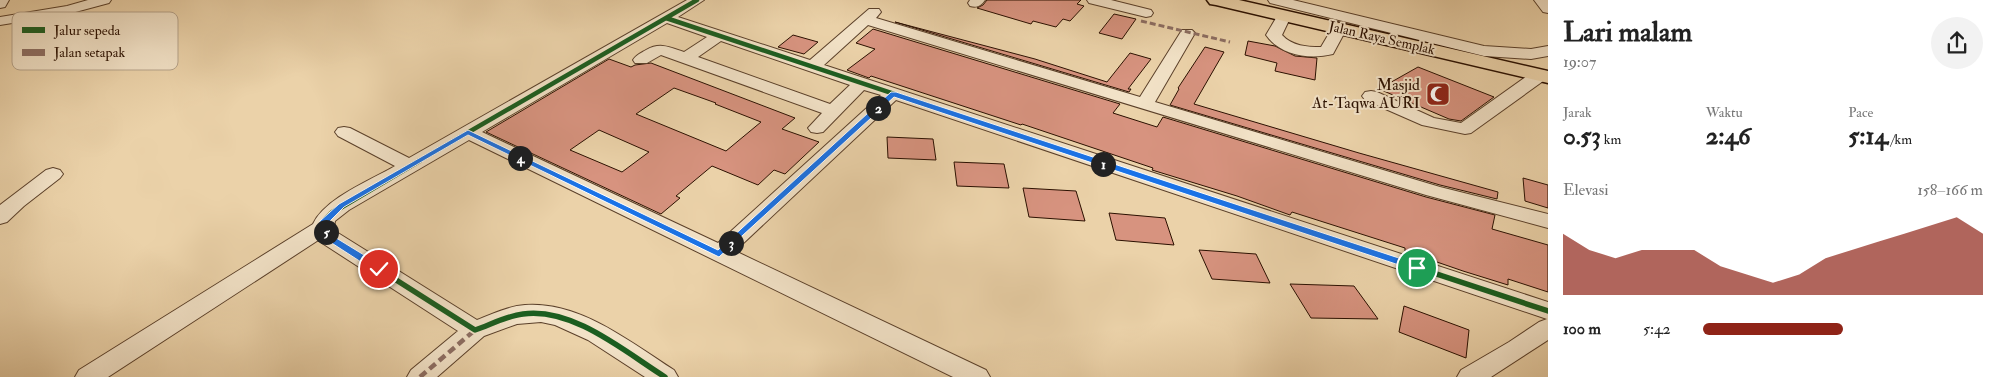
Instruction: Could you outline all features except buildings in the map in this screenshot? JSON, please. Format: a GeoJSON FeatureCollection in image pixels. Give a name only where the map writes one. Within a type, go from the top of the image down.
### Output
{"type":"FeatureCollection","features":[{"type":"Feature","properties":{"kind":"main road","name":"Jalan Raya Semplak"},"geometry":{"type":"LineString","coordinates":[[1216,0],[1280,8],[1339,28],[1544,76]]}},
{"type":"Feature","properties":{"kind":"street"},"geometry":{"type":"LineString","coordinates":[[0,4],[2,0]]}},
{"type":"Feature","properties":{"kind":"street"},"geometry":{"type":"LineString","coordinates":[[56,12],[104,0]]}},
{"type":"Feature","properties":{"kind":"street"},"geometry":{"type":"LineString","coordinates":[[475,330],[330,238],[323,227],[323,223],[329,215],[342,205],[697,0]]}},
{"type":"Feature","properties":{"kind":"street"},"geometry":{"type":"LineString","coordinates":[[1094,0],[1143,17],[1155,0]]}},
{"type":"Feature","properties":{"kind":"street"},"geometry":{"type":"LineString","coordinates":[[1540,0],[1548,9]]}},
{"type":"Feature","properties":{"kind":"street"},"geometry":{"type":"LineString","coordinates":[[1339,28],[1327,51],[1317,53],[1279,43],[1274,35],[1280,8],[1484,50],[1532,54],[1548,52]]}},
{"type":"Feature","properties":{"kind":"street"},"geometry":{"type":"LineString","coordinates":[[812,67],[870,16],[1145,104],[1434,191],[1548,222]]}},
{"type":"Feature","properties":{"kind":"street"},"geometry":{"type":"LineString","coordinates":[[666,18],[1548,311]]}},
{"type":"Feature","properties":{"kind":"street"},"geometry":{"type":"LineString","coordinates":[[1145,104],[1188,33]]}},
{"type":"Feature","properties":{"kind":"street"},"geometry":{"type":"LineString","coordinates":[[686,58],[718,36]]}},
{"type":"Feature","properties":{"kind":"street"},"geometry":{"type":"LineString","coordinates":[[636,41],[833,111]]}},
{"type":"Feature","properties":{"kind":"street"},"geometry":{"type":"LineString","coordinates":[[641,60],[659,49]]}},
{"type":"Feature","properties":{"kind":"street"},"geometry":{"type":"LineString","coordinates":[[1370,96],[1426,120],[1447,127],[1464,129],[1544,76]]}},
{"type":"Feature","properties":{"kind":"street"},"geometry":{"type":"LineString","coordinates":[[817,128],[862,83]]}},
{"type":"Feature","properties":{"kind":"street"},"geometry":{"type":"LineString","coordinates":[[719,254],[893,94]]}},
{"type":"Feature","properties":{"kind":"street"},"geometry":{"type":"LineString","coordinates":[[344,132],[409,166]]}},
{"type":"Feature","properties":{"kind":"street"},"geometry":{"type":"LineString","coordinates":[[468,132],[977,377]]}},
{"type":"Feature","properties":{"kind":"street"},"geometry":{"type":"LineString","coordinates":[[0,217],[17,201],[53,174]]}},
{"type":"Feature","properties":{"kind":"street"},"geometry":{"type":"LineString","coordinates":[[88,377],[323,227]]}},
{"type":"Feature","properties":{"kind":"street"},"geometry":{"type":"LineString","coordinates":[[420,377],[475,330],[523,314],[561,317],[598,336],[665,377]]}},
{"type":"Feature","properties":{"kind":"street"},"geometry":{"type":"LineString","coordinates":[[1470,377],[1518,349],[1548,328]]}},
{"type":"Feature","properties":{"kind":"marked path"},"geometry":{"type":"LineString","coordinates":[[1141,21],[1230,42]]}},
{"type":"Feature","properties":{"kind":"marked path"},"geometry":{"type":"LineString","coordinates":[[420,377],[475,330]]}},
{"type":"Feature","properties":{"kind":"cycle path"},"geometry":{"type":"LineString","coordinates":[[665,377],[597,334],[559,317],[541,313],[523,314],[475,330],[330,238],[323,227],[327,217],[342,205],[697,0]]}},
{"type":"Feature","properties":{"kind":"cycle path"},"geometry":{"type":"LineString","coordinates":[[666,18],[1548,311]]}},
{"type":"Feature","properties":{"kind":"place","name":"Masjid At-Taqwa AURI"},"geometry":{"type":"Point","coordinates":[1438,94]}},
{"type":"Feature","properties":{"kind":"route"},"geometry":{"type":"LineString","coordinates":[[379,269],[330,238],[324,230],[323,223],[329,215],[342,205],[468,132],[719,254],[893,94],[1417,268]]}}]}
